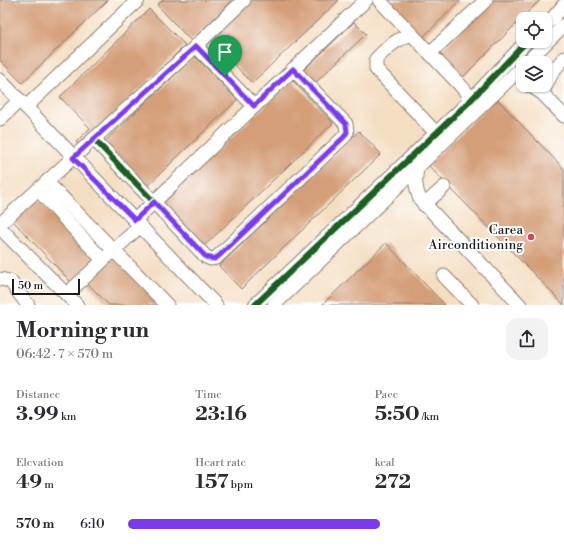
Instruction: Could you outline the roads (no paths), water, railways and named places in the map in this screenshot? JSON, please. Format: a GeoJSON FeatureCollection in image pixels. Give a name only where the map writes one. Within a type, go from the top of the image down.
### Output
{"type":"FeatureCollection","features":[{"type":"Feature","properties":{"kind":"street"},"geometry":{"type":"LineString","coordinates":[[0,119],[23,104],[138,0]]}},
{"type":"Feature","properties":{"kind":"street"},"geometry":{"type":"LineString","coordinates":[[0,224],[196,46],[244,0]]}},
{"type":"Feature","properties":{"kind":"street"},"geometry":{"type":"LineString","coordinates":[[66,294],[114,251],[154,202],[366,0]]}},
{"type":"Feature","properties":{"kind":"street"},"geometry":{"type":"LineString","coordinates":[[379,0],[464,89],[468,102]]}},
{"type":"Feature","properties":{"kind":"street"},"geometry":{"type":"LineString","coordinates":[[430,53],[486,0]]}},
{"type":"Feature","properties":{"kind":"street"},"geometry":{"type":"LineString","coordinates":[[552,18],[564,4]]}},
{"type":"Feature","properties":{"kind":"street"},"geometry":{"type":"LineString","coordinates":[[534,56],[564,25]]}},
{"type":"Feature","properties":{"kind":"street"},"geometry":{"type":"LineString","coordinates":[[412,34],[400,37],[386,49],[376,59],[376,69],[436,133]]}},
{"type":"Feature","properties":{"kind":"street"},"geometry":{"type":"LineString","coordinates":[[196,46],[254,106]]}},
{"type":"Feature","properties":{"kind":"street"},"geometry":{"type":"LineString","coordinates":[[255,305],[468,102],[520,48]]}},
{"type":"Feature","properties":{"kind":"street"},"geometry":{"type":"LineString","coordinates":[[552,72],[564,58]]}},
{"type":"Feature","properties":{"kind":"street"},"geometry":{"type":"LineString","coordinates":[[509,59],[516,64]]}},
{"type":"Feature","properties":{"kind":"street"},"geometry":{"type":"LineString","coordinates":[[94,139],[209,258],[216,258],[344,137],[347,132],[346,124],[293,69]]}},
{"type":"Feature","properties":{"kind":"street"},"geometry":{"type":"LineString","coordinates":[[274,305],[516,75]]}},
{"type":"Feature","properties":{"kind":"street"},"geometry":{"type":"LineString","coordinates":[[0,80],[73,158],[216,305]]}},
{"type":"Feature","properties":{"kind":"street"},"geometry":{"type":"LineString","coordinates":[[543,92],[564,116]]}},
{"type":"Feature","properties":{"kind":"street"},"geometry":{"type":"LineString","coordinates":[[417,169],[415,179],[416,189],[424,205],[520,305]]}},
{"type":"Feature","properties":{"kind":"street"},"geometry":{"type":"LineString","coordinates":[[42,186],[114,251],[167,305]]}},
{"type":"Feature","properties":{"kind":"street"},"geometry":{"type":"LineString","coordinates":[[42,186],[103,260]]}},
{"type":"Feature","properties":{"kind":"street"},"geometry":{"type":"LineString","coordinates":[[424,205],[444,187]]}},
{"type":"Feature","properties":{"kind":"street"},"geometry":{"type":"LineString","coordinates":[[0,228],[77,305]]}},
{"type":"Feature","properties":{"kind":"street"},"geometry":{"type":"LineString","coordinates":[[444,276],[472,305]]}},
{"type":"Feature","properties":{"kind":"street"},"geometry":{"type":"LineString","coordinates":[[0,279],[10,281],[28,305]]}},
{"type":"Feature","properties":{"kind":"place","name":"Carea Airconditioning"},"geometry":{"type":"Point","coordinates":[531,237]}}]}
